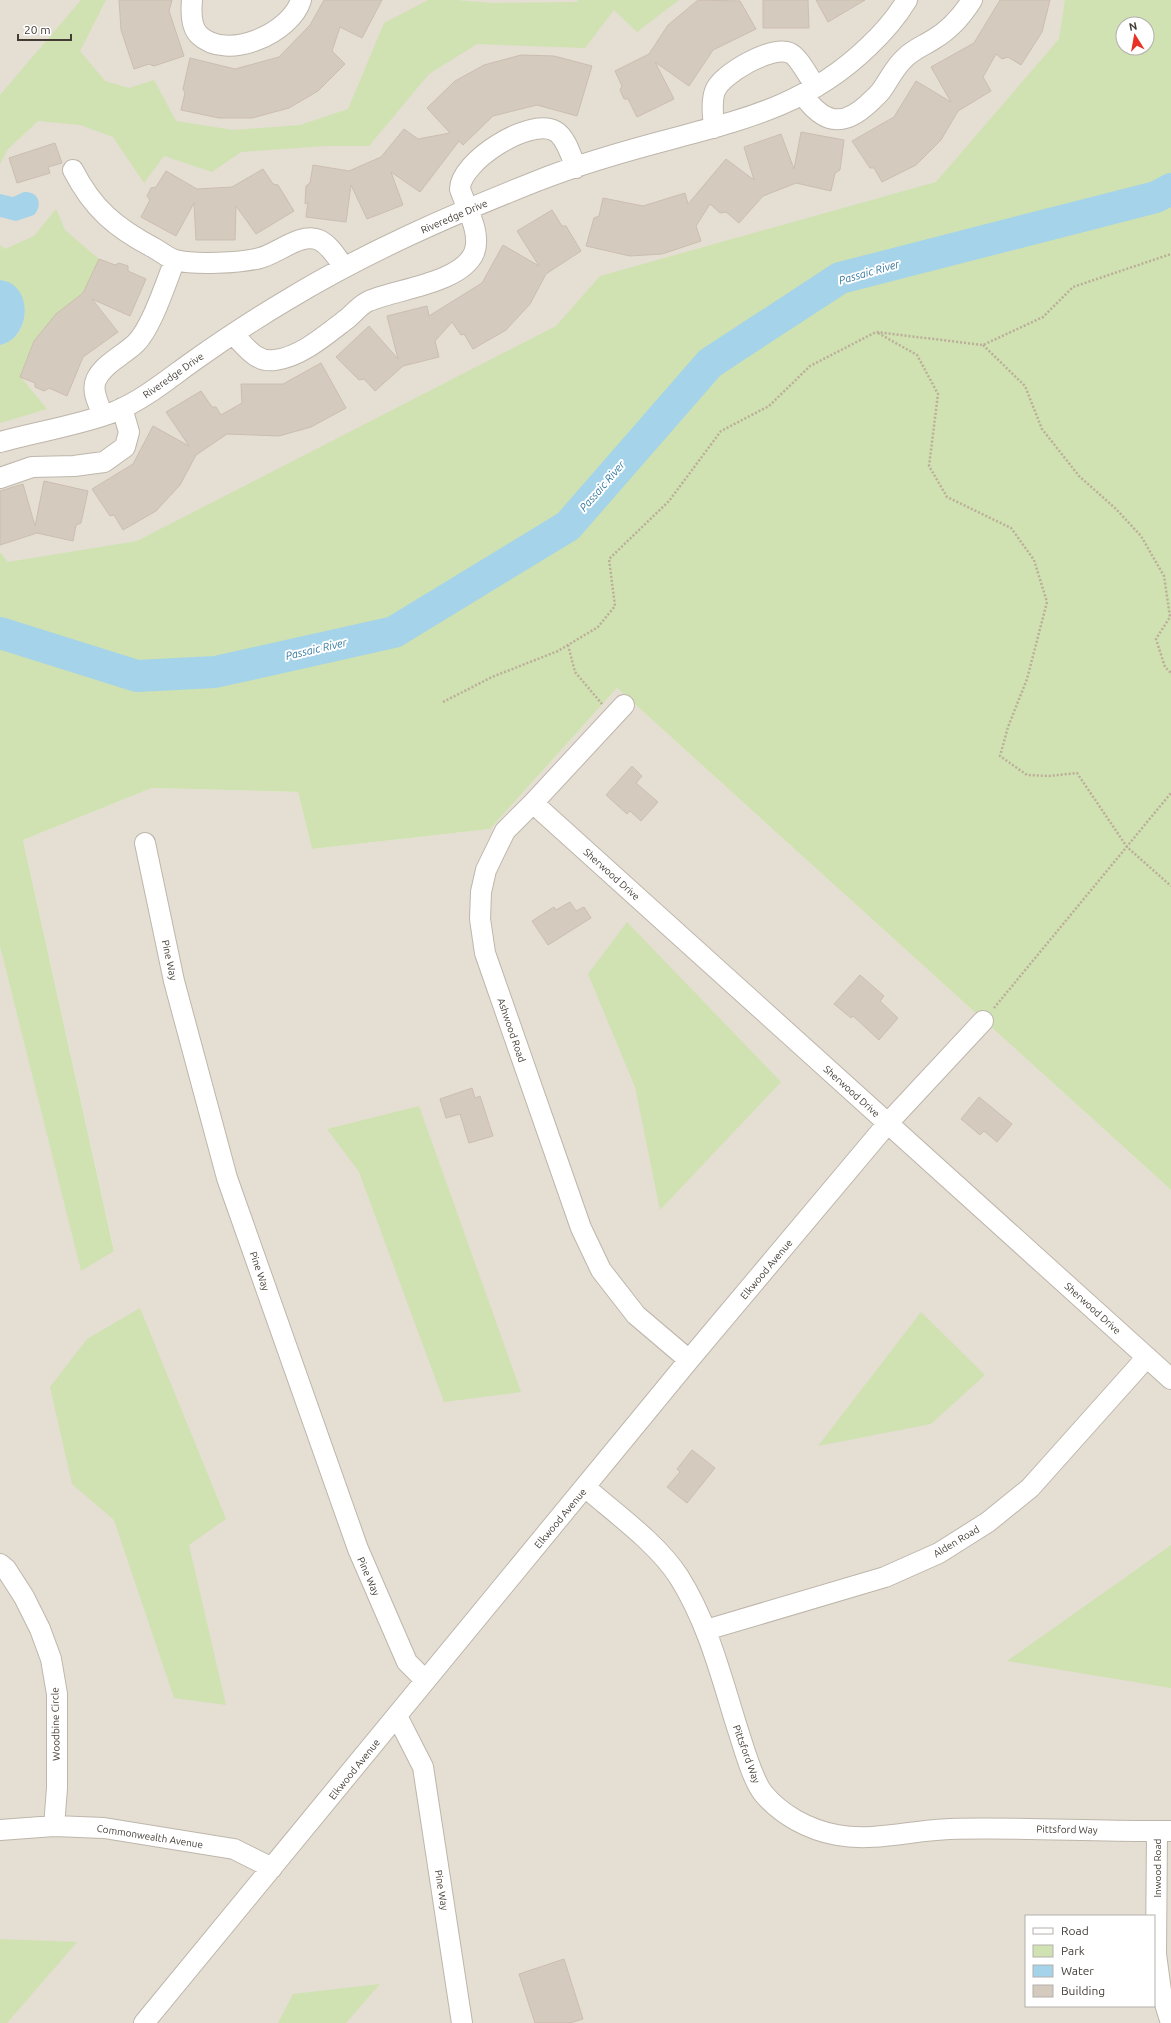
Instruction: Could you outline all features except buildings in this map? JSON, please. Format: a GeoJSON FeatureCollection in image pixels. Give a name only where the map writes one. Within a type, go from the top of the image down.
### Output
{"type":"FeatureCollection","features":[{"type":"Feature","properties":{"kind":"street"},"geometry":{"type":"LineString","coordinates":[[192,0],[191,16],[198,34],[211,43],[231,46],[249,44],[270,35],[289,18],[301,0]]}},
{"type":"Feature","properties":{"kind":"street","name":"Riveredge Drive"},"geometry":{"type":"LineString","coordinates":[[0,442],[103,415],[122,408],[151,392],[285,301],[344,267],[467,210],[540,180],[620,153],[751,118],[810,91],[843,69],[862,53],[885,30],[900,12],[907,0]]}},
{"type":"Feature","properties":{"kind":"street"},"geometry":{"type":"LineString","coordinates":[[714,128],[713,100],[719,83],[726,76],[767,53],[784,52],[794,55],[810,91],[816,112],[824,117],[834,120],[846,119],[857,114],[880,92],[906,56],[952,27],[972,0]]}},
{"type":"Feature","properties":{"kind":"street"},"geometry":{"type":"LineString","coordinates":[[234,335],[252,354],[261,360],[274,361],[290,358],[348,318],[367,302],[444,277],[465,266],[473,254],[477,242],[460,189],[462,178],[492,149],[509,138],[534,128],[550,129],[562,137],[576,168]]}},
{"type":"Feature","properties":{"kind":"street"},"geometry":{"type":"LineString","coordinates":[[73,170],[83,189],[97,208],[115,224],[132,236],[175,260],[205,262],[261,258],[300,240],[319,240],[330,248],[344,267]]}},
{"type":"Feature","properties":{"kind":"street"},"geometry":{"type":"LineString","coordinates":[[103,415],[94,392],[96,380],[105,368],[137,343],[149,324],[175,260]]}},
{"type":"Feature","properties":{"kind":"street"},"geometry":{"type":"LineString","coordinates":[[0,478],[32,467],[74,466],[104,462],[125,447],[129,432],[122,408]]}},
{"type":"Feature","properties":{"kind":"street","name":"Ashwood Road"},"geometry":{"type":"LineString","coordinates":[[619,711],[533,804],[505,831],[486,870],[480,892],[480,919],[485,953],[581,1228],[601,1270],[636,1315],[689,1360]]}},
{"type":"Feature","properties":{"kind":"street","name":"Sherwood Drive"},"geometry":{"type":"LineString","coordinates":[[533,804],[1171,1379]]}},
{"type":"Feature","properties":{"kind":"street","name":"Pine Way"},"geometry":{"type":"LineString","coordinates":[[145,843],[174,981],[227,1178],[358,1549],[407,1662],[425,1680]]}},
{"type":"Feature","properties":{"kind":"street","name":"Elkwood Avenue"},"geometry":{"type":"LineString","coordinates":[[144,2023],[689,1360],[888,1123],[983,1021]]}},
{"type":"Feature","properties":{"kind":"street","name":"Alden Road"},"geometry":{"type":"LineString","coordinates":[[706,1630],[885,1577],[939,1553],[988,1522],[1030,1488],[1147,1357]]}},
{"type":"Feature","properties":{"kind":"street","name":"Pittsford Way"},"geometry":{"type":"LineString","coordinates":[[585,1487],[638,1532],[662,1556],[678,1576],[706,1630],[746,1756],[762,1792],[792,1818],[811,1828],[836,1835],[868,1838],[948,1829],[1050,1828],[1164,1831]]}},
{"type":"Feature","properties":{"kind":"street","name":"Woodbine Circle"},"geometry":{"type":"LineString","coordinates":[[0,1564],[6,1569],[24,1597],[40,1628],[51,1658],[57,1694],[57,1788],[54,1826]]}},
{"type":"Feature","properties":{"kind":"street","name":"Pine Way"},"geometry":{"type":"LineString","coordinates":[[397,1716],[423,1767],[462,2023]]}},
{"type":"Feature","properties":{"kind":"street","name":"Commonwealth Avenue"},"geometry":{"type":"LineString","coordinates":[[0,1830],[54,1826],[104,1828],[234,1849],[272,1868]]}},
{"type":"Feature","properties":{"kind":"street","name":"Inwood Road"},"geometry":{"type":"LineString","coordinates":[[1164,1831],[1156,1954],[1161,1992],[1171,2023]]}},
{"type":"Feature","properties":{"kind":"path"},"geometry":{"type":"LineString","coordinates":[[442,702],[492,677],[568,645],[598,627],[615,606],[609,559],[669,501],[720,432],[769,406],[810,366],[876,332],[983,345],[1042,317],[1073,287],[1171,254]]}},
{"type":"Feature","properties":{"kind":"path"},"geometry":{"type":"LineString","coordinates":[[876,332],[917,355],[938,394],[929,466],[946,497],[1011,528],[1034,560],[1047,602],[1027,679],[1008,728],[1000,756],[1027,775],[1049,776],[1077,772],[1127,847],[1171,886]]}},
{"type":"Feature","properties":{"kind":"path"},"geometry":{"type":"LineString","coordinates":[[983,345],[1025,386],[1042,429],[1079,476],[1116,509],[1141,536],[1164,576],[1170,616],[1156,639],[1165,667],[1171,673]]}},
{"type":"Feature","properties":{"kind":"path"},"geometry":{"type":"LineString","coordinates":[[568,645],[574,672],[619,711]]}},
{"type":"Feature","properties":{"kind":"path"},"geometry":{"type":"LineString","coordinates":[[983,1021],[1171,793]]}},
{"type":"Feature","properties":{"kind":"shaded area"},"geometry":{"type":"Polygon","coordinates":[[[0,0],[1066,0],[1060,39],[937,182],[558,326],[139,541],[8,563],[0,552],[0,0]]]}},
{"type":"Feature","properties":{"kind":"shaded area"},"geometry":{"type":"Polygon","coordinates":[[[617,688],[1171,1190],[1171,2023],[0,2023],[0,947],[81,1270],[114,1250],[23,840],[152,788],[298,792],[312,849],[490,829],[617,688]]]}},
{"type":"Feature","properties":{"kind":"green space"},"geometry":{"type":"Polygon","coordinates":[[[81,0],[106,0],[80,51],[105,81],[129,88],[154,80],[176,121],[233,130],[300,125],[348,109],[384,23],[428,0],[456,0],[493,3],[577,2],[578,0],[679,0],[637,32],[614,10],[585,48],[477,44],[429,74],[369,146],[326,146],[241,152],[212,172],[164,156],[144,183],[113,137],[80,125],[38,121],[8,149],[0,164],[0,95],[81,0]]]}},
{"type":"Feature","properties":{"kind":"green space"},"geometry":{"type":"Polygon","coordinates":[[[1065,0],[1171,0],[1171,1190],[617,688],[490,829],[312,849],[298,792],[152,788],[23,840],[114,1251],[81,1271],[0,947],[0,552],[8,562],[137,541],[556,326],[600,276],[936,182],[1059,39],[1065,0]]]}},
{"type":"Feature","properties":{"kind":"green space"},"geometry":{"type":"Polygon","coordinates":[[[56,209],[65,230],[99,259],[83,293],[56,314],[34,341],[20,376],[47,409],[0,423],[0,345],[12,340],[19,331],[24,321],[25,310],[23,300],[18,290],[10,283],[0,280],[0,245],[5,249],[34,236],[56,209]]]}},
{"type":"Feature","properties":{"kind":"green space"},"geometry":{"type":"Polygon","coordinates":[[[627,922],[781,1082],[660,1210],[635,1087],[588,974],[627,922]]]}},
{"type":"Feature","properties":{"kind":"green space"},"geometry":{"type":"Polygon","coordinates":[[[419,1106],[521,1392],[444,1402],[359,1172],[327,1129],[419,1106]]]}},
{"type":"Feature","properties":{"kind":"green space"},"geometry":{"type":"Polygon","coordinates":[[[140,1308],[226,1519],[189,1545],[226,1705],[174,1698],[114,1520],[72,1484],[50,1387],[87,1339],[140,1308]]]}},
{"type":"Feature","properties":{"kind":"green space"},"geometry":{"type":"Polygon","coordinates":[[[921,1312],[985,1375],[931,1424],[818,1446],[921,1312]]]}},
{"type":"Feature","properties":{"kind":"green space"},"geometry":{"type":"Polygon","coordinates":[[[1171,1545],[1171,1688],[1007,1661],[1171,1545]]]}},
{"type":"Feature","properties":{"kind":"green space"},"geometry":{"type":"Polygon","coordinates":[[[0,1939],[77,1942],[7,2023],[0,2023],[0,1939]]]}},
{"type":"Feature","properties":{"kind":"green space"},"geometry":{"type":"Polygon","coordinates":[[[380,1984],[346,2023],[278,2023],[293,1994],[380,1984]]]}},
{"type":"Feature","properties":{"kind":"water"},"geometry":{"type":"Polygon","coordinates":[[[24,192],[33,194],[38,199],[39,203],[37,211],[34,215],[16,221],[0,217],[0,194],[13,197],[24,192]]]}},
{"type":"Feature","properties":{"kind":"water"},"geometry":{"type":"Polygon","coordinates":[[[0,280],[11,283],[19,290],[25,311],[19,332],[11,340],[0,345],[0,280]]]}},
{"type":"Feature","properties":{"kind":"waterway","name":"Passaic River"},"geometry":{"type":"LineString","coordinates":[[0,633],[137,676],[215,672],[394,632],[568,526],[710,363],[840,278],[1156,197],[1171,189]]}}]}
